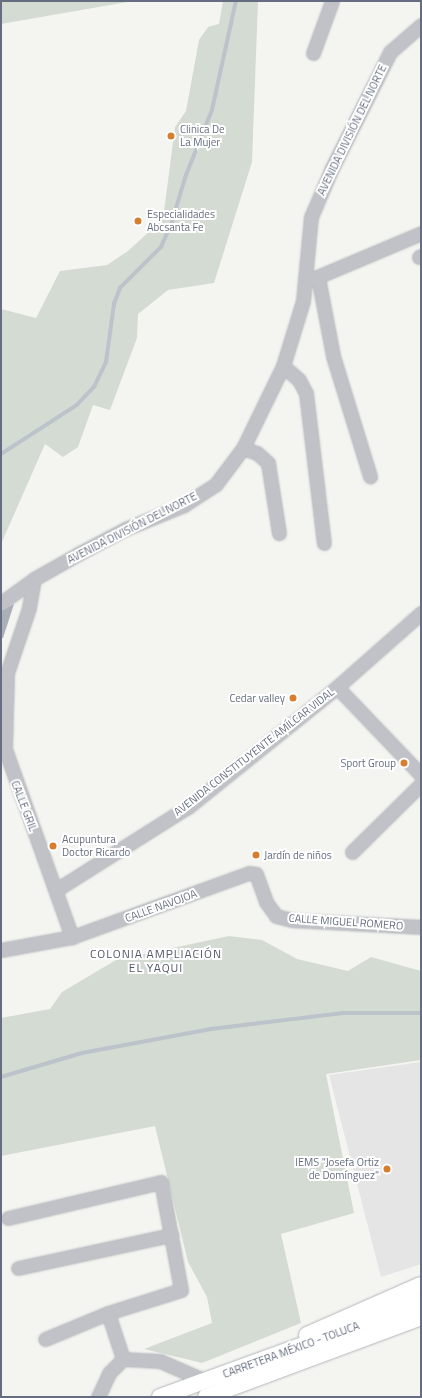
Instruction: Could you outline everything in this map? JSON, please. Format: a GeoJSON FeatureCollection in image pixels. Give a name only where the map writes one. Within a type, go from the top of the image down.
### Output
{"type":"FeatureCollection","features":[{"type":"Feature","properties":{"kind":"main road"},"geometry":{"type":"LineString","coordinates":[[289,1352],[309,1333],[415,1287]]}},
{"type":"Feature","properties":{"kind":"main road","name":"CARRETERA MÉXICO - TOLUCA"},"geometry":{"type":"LineString","coordinates":[[160,1397],[289,1352],[421,1302]]}},
{"type":"Feature","properties":{"kind":"main road","name":"CARRETERA MÉXICO - TOLUCA"},"geometry":{"type":"LineString","coordinates":[[206,1397],[421,1317]]}},
{"type":"Feature","properties":{"kind":"street"},"geometry":{"type":"LineString","coordinates":[[313,52],[332,1]]}},
{"type":"Feature","properties":{"kind":"street","name":"AVENIDA DIVISIÓN DEL NORTE"},"geometry":{"type":"LineString","coordinates":[[1,602],[34,579],[125,529],[184,505],[216,484],[243,448],[283,366],[303,301],[311,217],[332,168],[390,52],[421,25]]}},
{"type":"Feature","properties":{"kind":"street"},"geometry":{"type":"LineString","coordinates":[[305,282],[421,233]]}},
{"type":"Feature","properties":{"kind":"street"},"geometry":{"type":"LineString","coordinates":[[318,277],[333,356],[370,476]]}},
{"type":"Feature","properties":{"kind":"street"},"geometry":{"type":"LineString","coordinates":[[283,366],[299,380],[306,394],[324,543]]}},
{"type":"Feature","properties":{"kind":"street"},"geometry":{"type":"LineString","coordinates":[[243,448],[257,453],[268,463],[279,532]]}},
{"type":"Feature","properties":{"kind":"street","name":"CALLE GRIL"},"geometry":{"type":"LineString","coordinates":[[34,579],[29,608],[7,673],[3,732],[6,773],[56,890],[72,937]]}},
{"type":"Feature","properties":{"kind":"street","name":"AVENIDA CONSTITUYENTE AMÍLCAR VIDAL"},"geometry":{"type":"LineString","coordinates":[[56,890],[188,807],[337,687],[421,613]]}},
{"type":"Feature","properties":{"kind":"street"},"geometry":{"type":"LineString","coordinates":[[337,687],[421,775]]}},
{"type":"Feature","properties":{"kind":"street"},"geometry":{"type":"LineString","coordinates":[[352,852],[421,784]]}},
{"type":"Feature","properties":{"kind":"street","name":"CALLE MIGUEL ROMERO"},"geometry":{"type":"LineString","coordinates":[[249,873],[256,874],[266,902],[276,916],[292,920],[421,927]]}},
{"type":"Feature","properties":{"kind":"street","name":"CALLE NAVOJOA"},"geometry":{"type":"LineString","coordinates":[[1,950],[72,937],[249,873]]}},
{"type":"Feature","properties":{"kind":"street"},"geometry":{"type":"LineString","coordinates":[[8,1218],[161,1182],[181,1290],[108,1313],[45,1339]]}},
{"type":"Feature","properties":{"kind":"street"},"geometry":{"type":"LineString","coordinates":[[18,1268],[171,1236]]}},
{"type":"Feature","properties":{"kind":"street"},"geometry":{"type":"LineString","coordinates":[[108,1313],[123,1358]]}},
{"type":"Feature","properties":{"kind":"street"},"geometry":{"type":"LineString","coordinates":[[123,1358],[160,1361],[206,1381]]}},
{"type":"Feature","properties":{"kind":"street"},"geometry":{"type":"LineString","coordinates":[[98,1397],[109,1373],[123,1358]]}},
{"type":"Feature","properties":{"kind":"shaded area"},"geometry":{"type":"Polygon","coordinates":[[[1,1],[133,1],[1,24],[1,1]]]}},
{"type":"Feature","properties":{"kind":"shaded area"},"geometry":{"type":"Polygon","coordinates":[[[223,1],[258,1],[252,162],[214,283],[168,290],[138,314],[137,338],[110,410],[93,405],[78,447],[63,457],[45,444],[1,544],[1,309],[36,318],[60,271],[107,265],[128,251],[163,219],[175,127],[186,111],[199,40],[208,27],[219,24],[223,1]]]}},
{"type":"Feature","properties":{"kind":"shaded area"},"geometry":{"type":"Polygon","coordinates":[[[229,936],[262,940],[297,959],[348,971],[371,957],[421,971],[421,1060],[326,1074],[354,1213],[281,1234],[301,1323],[202,1363],[144,1349],[212,1323],[207,1297],[188,1262],[155,1126],[1,1156],[1,1018],[50,1009],[62,992],[116,960],[229,936]]]}},
{"type":"Feature","properties":{"kind":"shaded area","name":"IEMS \"Josefa Ortiz de Domínguez\""},"geometry":{"type":"Polygon","coordinates":[[[421,1062],[421,1264],[381,1277],[329,1075],[421,1062]]]}},
{"type":"Feature","properties":{"kind":"building"},"geometry":{"type":"Polygon","coordinates":[[[14,604],[3,638],[1,638],[1,611],[14,604]]]}},
{"type":"Feature","properties":{"kind":"waterway"},"geometry":{"type":"LineString","coordinates":[[1,454],[77,405],[94,387],[106,362],[114,304],[120,288],[161,247],[172,222],[185,178],[212,110],[236,1]]}},
{"type":"Feature","properties":{"kind":"waterway"},"geometry":{"type":"LineString","coordinates":[[1,1077],[82,1053],[211,1029],[343,1013],[421,1013]]}},
{"type":"Feature","properties":{"kind":"place","name":"Clinica De La Mujer"},"geometry":{"type":"Point","coordinates":[171,136]}},
{"type":"Feature","properties":{"kind":"place","name":"Especialidades Abcsanta Fe"},"geometry":{"type":"Point","coordinates":[138,221]}},
{"type":"Feature","properties":{"kind":"place","name":"Cedar valley"},"geometry":{"type":"Point","coordinates":[293,698]}},
{"type":"Feature","properties":{"kind":"place","name":"Sport Group"},"geometry":{"type":"Point","coordinates":[404,763]}},
{"type":"Feature","properties":{"kind":"place","name":"Acupuntura Doctor Ricardo"},"geometry":{"type":"Point","coordinates":[53,846]}},
{"type":"Feature","properties":{"kind":"place","name":"Jardín de niños"},"geometry":{"type":"Point","coordinates":[256,855]}},
{"type":"Feature","properties":{"kind":"place","name":"IEMS \"Josefa Ortiz de Domínguez\""},"geometry":{"type":"Point","coordinates":[387,1169]}},
{"type":"Feature","properties":{"kind":"district","name":"COLONIA AMPLIACIÓN EL YAQUI"},"geometry":{"type":"Point","coordinates":[156,961]}}]}
